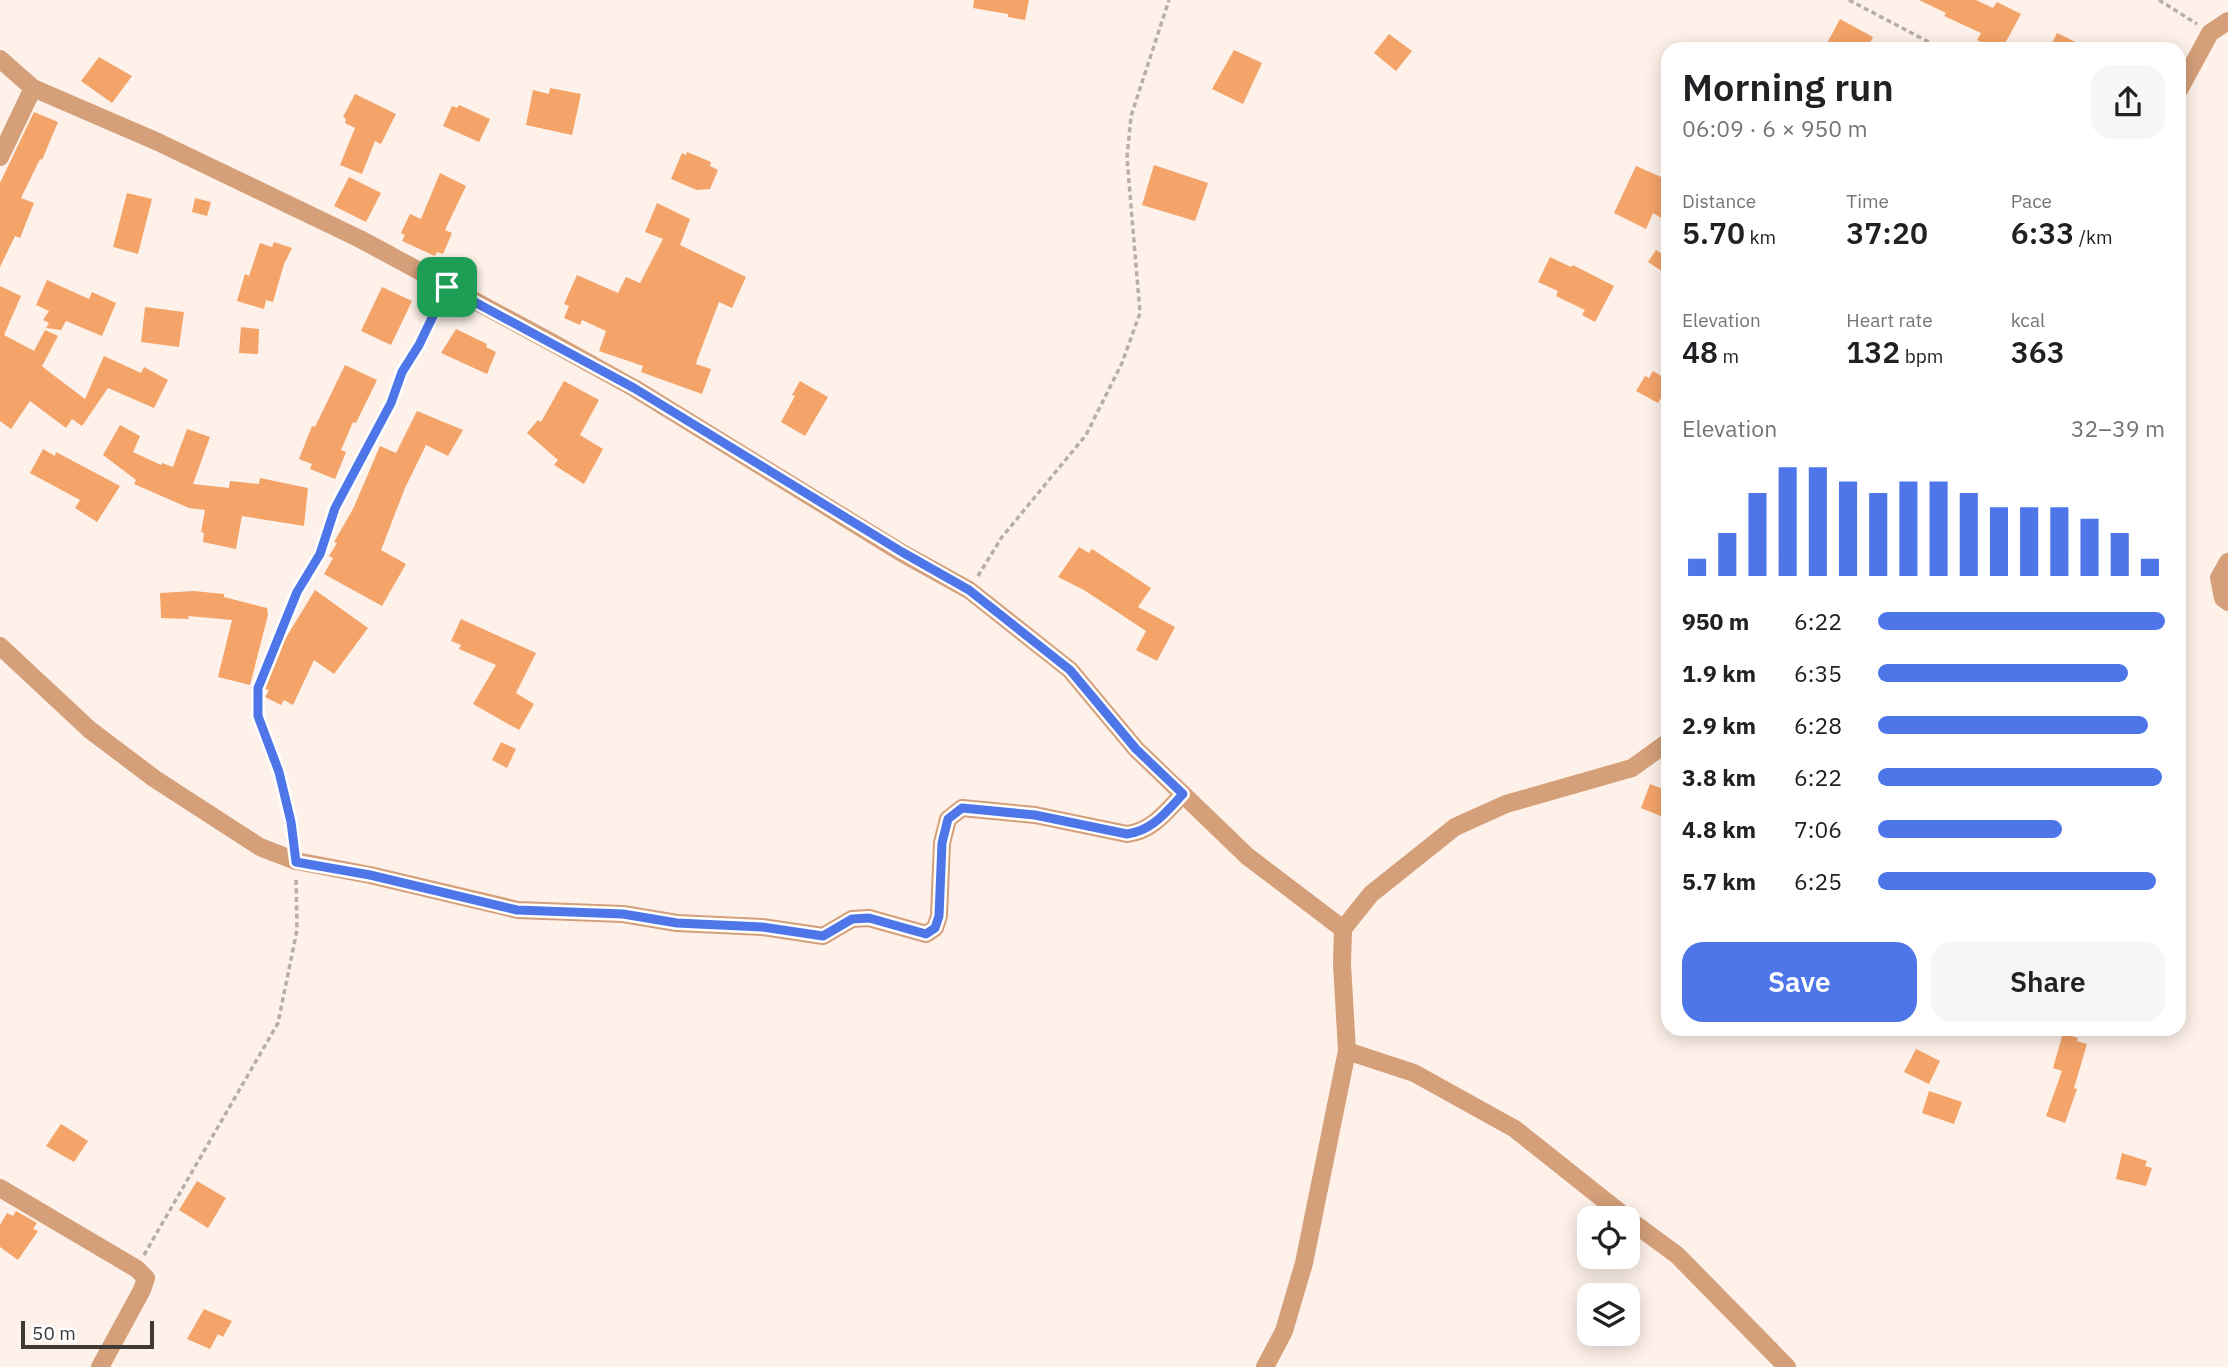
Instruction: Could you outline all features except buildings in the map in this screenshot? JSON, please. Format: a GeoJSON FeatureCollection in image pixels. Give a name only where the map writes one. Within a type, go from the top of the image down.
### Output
{"type":"FeatureCollection","features":[{"type":"Feature","properties":{"kind":"street"},"geometry":{"type":"LineString","coordinates":[[2186,77],[2210,33],[2228,21]]}},
{"type":"Feature","properties":{"kind":"street"},"geometry":{"type":"LineString","coordinates":[[0,59],[33,88],[158,142],[360,239],[634,388],[969,590],[1070,670],[1136,749],[1247,856],[1343,929]]}},
{"type":"Feature","properties":{"kind":"street"},"geometry":{"type":"LineString","coordinates":[[0,157],[33,88]]}},
{"type":"Feature","properties":{"kind":"street"},"geometry":{"type":"LineString","coordinates":[[2228,562],[2219,578],[2223,598],[2228,602]]}},
{"type":"Feature","properties":{"kind":"street"},"geometry":{"type":"LineString","coordinates":[[0,646],[90,730],[155,779],[260,847],[296,862],[370,875],[517,910],[623,914],[677,923],[762,927],[823,936],[852,919],[869,918],[926,934],[935,928],[939,916],[942,843],[948,819],[962,808],[1035,815],[1127,834],[1142,832],[1157,822],[1183,794]]}},
{"type":"Feature","properties":{"kind":"street"},"geometry":{"type":"LineString","coordinates":[[1265,1367],[1284,1331],[1304,1263],[1347,1051],[1342,964],[1343,929],[1371,894],[1455,827],[1506,804],[1632,768],[1661,747]]}},
{"type":"Feature","properties":{"kind":"street"},"geometry":{"type":"LineString","coordinates":[[1347,1051],[1414,1073],[1516,1129],[1612,1206]]}},
{"type":"Feature","properties":{"kind":"street"},"geometry":{"type":"LineString","coordinates":[[0,1188],[137,1269],[146,1278],[100,1367]]}},
{"type":"Feature","properties":{"kind":"street"},"geometry":{"type":"LineString","coordinates":[[1640,1228],[1677,1255],[1787,1367]]}},
{"type":"Feature","properties":{"kind":"path"},"geometry":{"type":"LineString","coordinates":[[969,590],[1002,537],[1086,435],[1122,363],[1140,313],[1128,144],[1135,103],[1169,0]]}},
{"type":"Feature","properties":{"kind":"path"},"geometry":{"type":"LineString","coordinates":[[1849,0],[1929,42]]}},
{"type":"Feature","properties":{"kind":"path"},"geometry":{"type":"LineString","coordinates":[[2159,0],[2210,33]]}},
{"type":"Feature","properties":{"kind":"path"},"geometry":{"type":"LineString","coordinates":[[137,1269],[278,1023],[297,930],[296,862],[291,822],[279,772],[258,716],[258,688],[292,604],[320,554],[335,508],[391,403],[402,372],[419,345],[447,287]]}},
{"type":"Feature","properties":{"kind":"route"},"geometry":{"type":"LineString","coordinates":[[447,287],[634,388],[969,590],[1070,670],[1136,749],[1183,794],[1157,822],[1142,832],[1127,834],[1035,815],[962,808],[948,819],[942,843],[939,916],[935,928],[926,934],[869,918],[852,919],[823,936],[762,927],[677,923],[623,914],[517,910],[370,875],[296,862],[291,822],[279,772],[258,716],[258,688],[297,592],[320,554],[335,508],[391,403],[402,372],[419,345],[447,287]]}}]}
